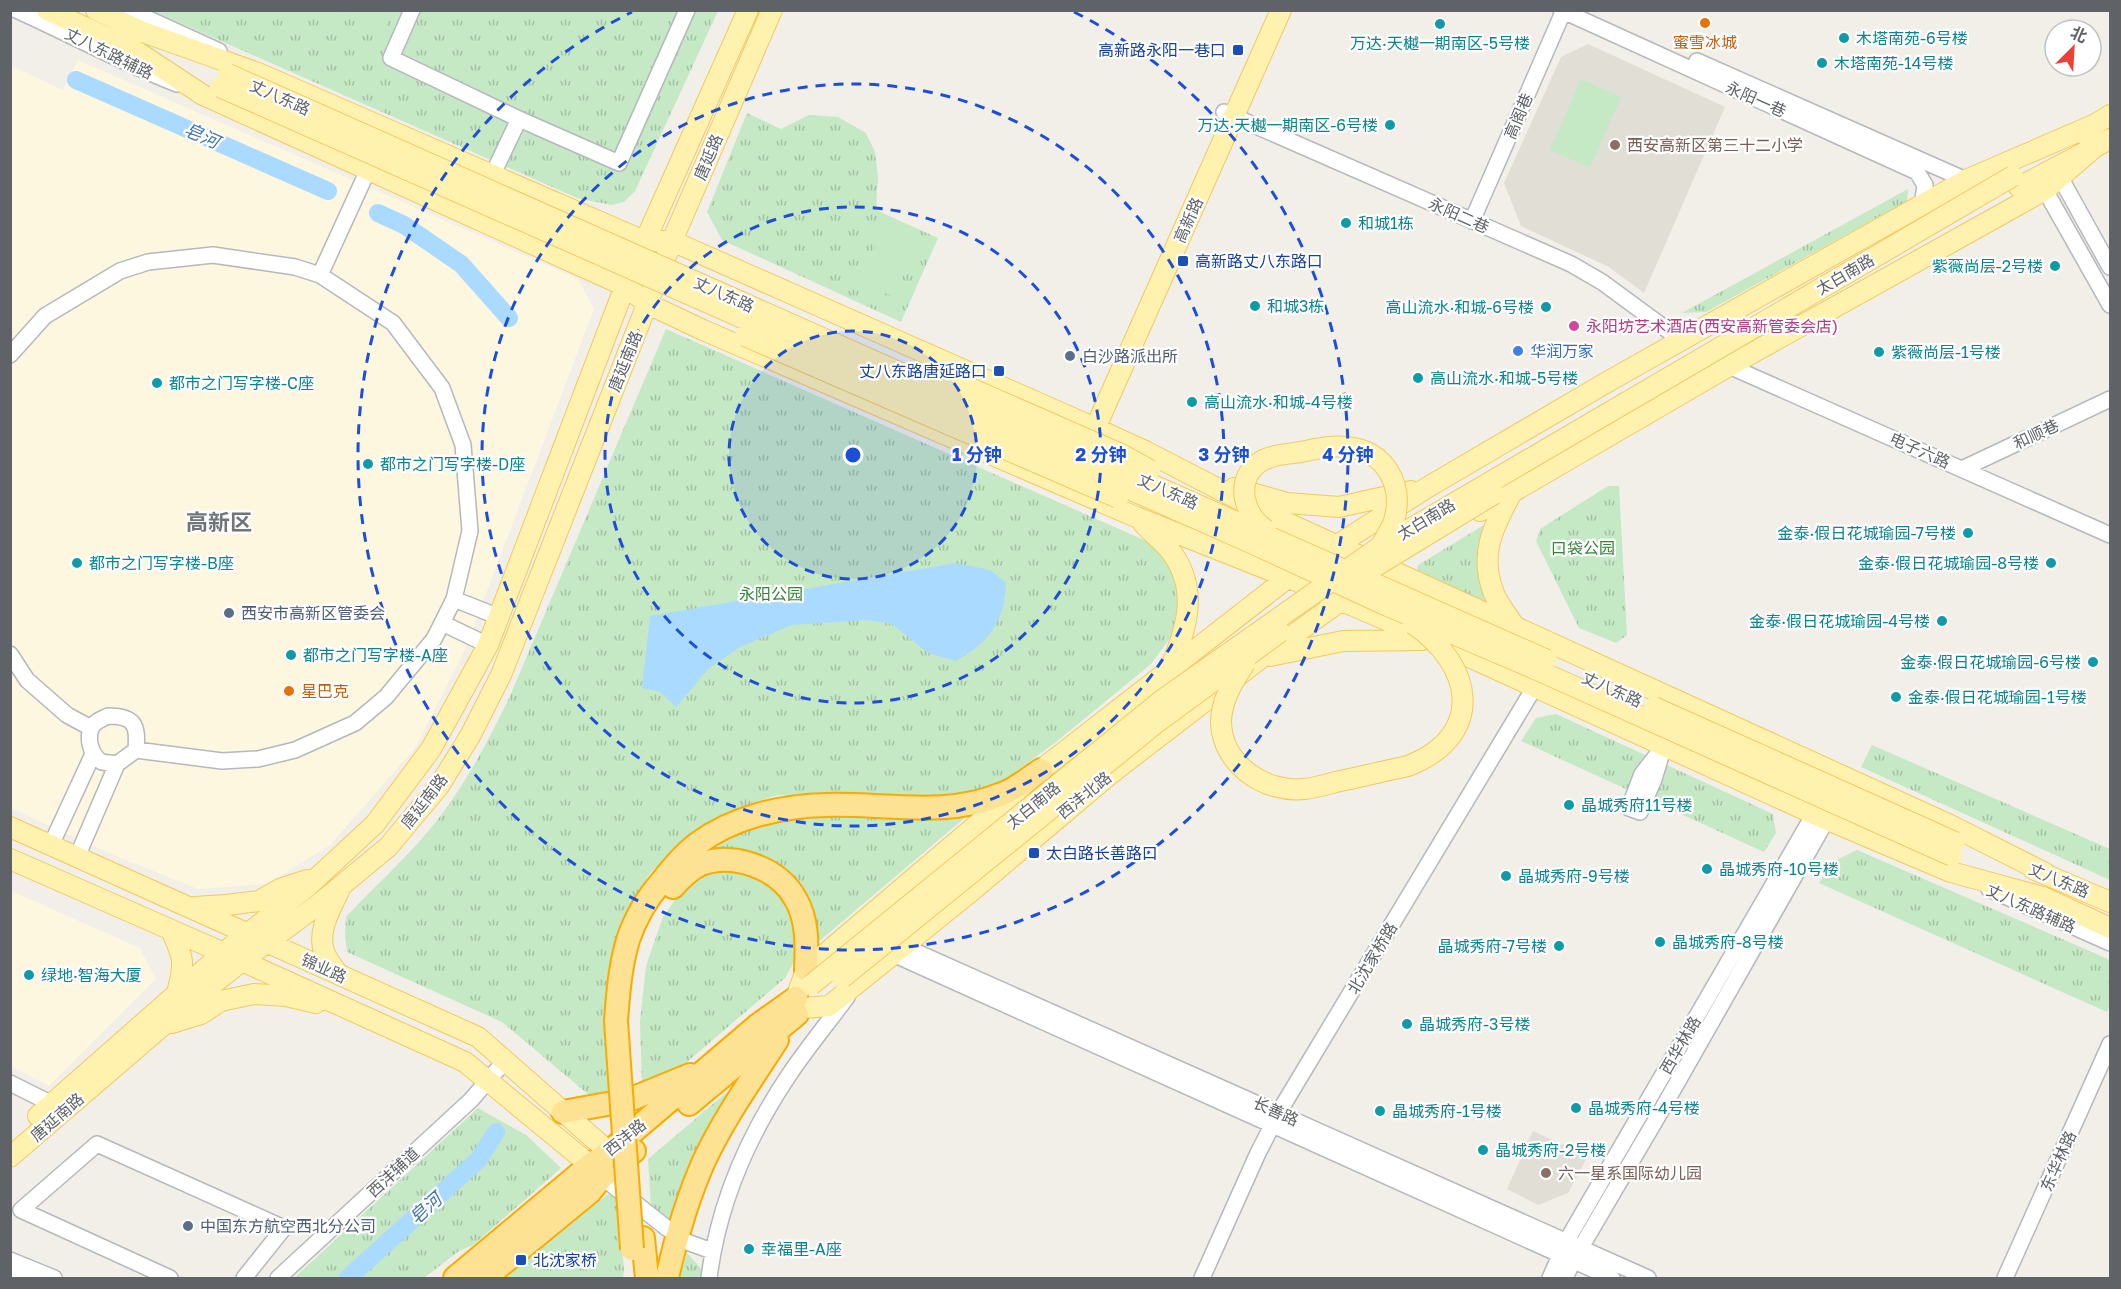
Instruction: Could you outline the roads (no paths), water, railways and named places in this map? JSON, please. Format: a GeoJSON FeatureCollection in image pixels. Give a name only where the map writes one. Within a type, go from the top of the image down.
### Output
{"type":"FeatureCollection","features":[{"type":"Feature","properties":{"kind":"highway"},"geometry":{"type":"LineString","coordinates":[[647,1278],[638,1244],[620,976],[629,938],[654,891],[696,845],[726,826],[758,815],[787,808],[827,805],[904,808],[957,806],[1004,794],[1041,770]]}},
{"type":"Feature","properties":{"kind":"highway"},"geometry":{"type":"LineString","coordinates":[[623,1022],[636,958],[649,925],[664,898],[682,876],[701,864],[720,860],[740,862],[759,867],[777,877],[795,897],[804,919],[807,944],[805,996],[726,1119],[704,1161],[684,1212],[667,1278]]}},
{"type":"Feature","properties":{"kind":"highway","name":"西沣路"},"geometry":{"type":"LineString","coordinates":[[485,1278],[590,1192],[596,1171],[609,1152],[758,1025],[805,996]]}},
{"type":"Feature","properties":{"kind":"highway","name":"西沣路"},"geometry":{"type":"LineString","coordinates":[[455,1278],[596,1171],[805,996]]}},
{"type":"Feature","properties":{"kind":"highway"},"geometry":{"type":"LineString","coordinates":[[563,1112],[629,1100],[708,1068]]}},
{"type":"Feature","properties":{"kind":"highway"},"geometry":{"type":"LineString","coordinates":[[633,1278],[638,1244]]}},
{"type":"Feature","properties":{"kind":"main road"},"geometry":{"type":"LineString","coordinates":[[47,10],[217,85]]}},
{"type":"Feature","properties":{"kind":"main road","name":"丈八东路"},"geometry":{"type":"LineString","coordinates":[[96,10],[144,32],[258,73],[644,241],[672,241]]}},
{"type":"Feature","properties":{"kind":"main road","name":"唐延路"},"geometry":{"type":"LineString","coordinates":[[626,286],[748,10]]}},
{"type":"Feature","properties":{"kind":"main road","name":"唐延路"},"geometry":{"type":"LineString","coordinates":[[648,304],[672,241],[772,10]]}},
{"type":"Feature","properties":{"kind":"main road","name":"高新路"},"geometry":{"type":"LineString","coordinates":[[1091,427],[1229,114],[1270,10]]}},
{"type":"Feature","properties":{"kind":"main road","name":"高新路"},"geometry":{"type":"LineString","coordinates":[[1229,114],[1281,10]]}},
{"type":"Feature","properties":{"kind":"main road"},"geometry":{"type":"LineString","coordinates":[[144,32],[217,85]]}},
{"type":"Feature","properties":{"kind":"main road","name":"丈八东路"},"geometry":{"type":"LineString","coordinates":[[217,85],[368,170],[626,286],[648,304],[703,330],[1136,517],[1432,640],[1820,817],[1953,857],[2045,873],[2110,902]]}},
{"type":"Feature","properties":{"kind":"main road","name":"丈八东路"},"geometry":{"type":"LineString","coordinates":[[217,85],[1249,534],[1383,604],[1535,669],[2110,928]]}},
{"type":"Feature","properties":{"kind":"main road","name":"太白南路"},"geometry":{"type":"LineString","coordinates":[[805,996],[1155,724],[1257,656],[1336,591],[2016,181],[2091,126],[2110,115]]}},
{"type":"Feature","properties":{"kind":"main road","name":"太白南路"},"geometry":{"type":"LineString","coordinates":[[1336,545],[1428,487],[1681,340],[1966,180],[2091,126]]}},
{"type":"Feature","properties":{"kind":"main road","name":"太白南路"},"geometry":{"type":"LineString","coordinates":[[805,996],[1162,700],[1381,546],[2016,181],[2102,144]]}},
{"type":"Feature","properties":{"kind":"main road","name":"太白南路"},"geometry":{"type":"LineString","coordinates":[[1388,569],[1513,491],[1728,366],[2052,184],[2102,144]]}},
{"type":"Feature","properties":{"kind":"main road"},"geometry":{"type":"LineString","coordinates":[[672,241],[1091,427],[1259,510],[1948,824],[2045,873]]}},
{"type":"Feature","properties":{"kind":"main road"},"geometry":{"type":"LineString","coordinates":[[740,271],[788,308],[1123,455],[1249,534]]}},
{"type":"Feature","properties":{"kind":"main road","name":"唐延南路"},"geometry":{"type":"LineString","coordinates":[[10,1140],[223,952],[319,876],[375,824],[431,750],[488,645],[626,286]]}},
{"type":"Feature","properties":{"kind":"main road","name":"唐延南路"},"geometry":{"type":"LineString","coordinates":[[10,1157],[161,1027],[388,847],[439,786],[470,736],[504,665],[648,304]]}},
{"type":"Feature","properties":{"kind":"main road"},"geometry":{"type":"LineString","coordinates":[[703,330],[745,336],[1108,494],[1249,534]]}},
{"type":"Feature","properties":{"kind":"main road"},"geometry":{"type":"LineString","coordinates":[[1283,542],[1258,525],[1249,512],[1244,498],[1244,485],[1248,473],[1258,463],[1277,456],[1309,450],[1347,447],[1367,453],[1381,462],[1394,479],[1397,499],[1394,522],[1381,546]]}},
{"type":"Feature","properties":{"kind":"main road"},"geometry":{"type":"LineString","coordinates":[[1197,478],[1287,503],[1339,507],[1388,498],[1428,487]]}},
{"type":"Feature","properties":{"kind":"main road"},"geometry":{"type":"LineString","coordinates":[[1513,491],[1496,522],[1487,546],[1487,562],[1493,592],[1515,627]]}},
{"type":"Feature","properties":{"kind":"main road"},"geometry":{"type":"LineString","coordinates":[[1136,517],[1169,550],[1182,569],[1188,591],[1189,612],[1171,668]]}},
{"type":"Feature","properties":{"kind":"main road","name":"丈八东路"},"geometry":{"type":"LineString","coordinates":[[1249,534],[1283,542],[1953,857]]}},
{"type":"Feature","properties":{"kind":"main road"},"geometry":{"type":"LineString","coordinates":[[805,996],[1041,770],[1287,578],[1336,545]]}},
{"type":"Feature","properties":{"kind":"main road","name":"西沣北路"},"geometry":{"type":"LineString","coordinates":[[805,996],[829,1006],[968,894],[1108,775],[1257,656],[1388,569]]}},
{"type":"Feature","properties":{"kind":"main road"},"geometry":{"type":"LineString","coordinates":[[1383,604],[1426,633],[1452,660],[1461,680],[1460,718],[1452,734],[1441,747],[1408,766],[1305,789],[1279,788],[1259,781],[1239,765],[1225,743],[1221,721],[1224,702],[1234,679],[1257,656],[1343,641],[1432,640]]}},
{"type":"Feature","properties":{"kind":"main road","name":"锦业路"},"geometry":{"type":"LineString","coordinates":[[10,827],[478,1037],[609,1152]]}},
{"type":"Feature","properties":{"kind":"main road","name":"锦业路"},"geometry":{"type":"LineString","coordinates":[[10,859],[223,952],[465,1062],[596,1171]]}},
{"type":"Feature","properties":{"kind":"main road"},"geometry":{"type":"LineString","coordinates":[[190,907],[259,901],[280,890],[319,876]]}},
{"type":"Feature","properties":{"kind":"main road"},"geometry":{"type":"LineString","coordinates":[[311,992],[330,970],[322,934],[328,915],[343,884]]}},
{"type":"Feature","properties":{"kind":"main road"},"geometry":{"type":"LineString","coordinates":[[171,930],[180,949],[184,969],[177,993]]}},
{"type":"Feature","properties":{"kind":"main road"},"geometry":{"type":"LineString","coordinates":[[161,1027],[201,1014],[221,1001],[254,994],[286,996],[351,1010]]}},
{"type":"Feature","properties":{"kind":"street","name":"丈八东路辅路"},"geometry":{"type":"LineString","coordinates":[[16,10],[139,70],[217,85]]}},
{"type":"Feature","properties":{"kind":"street"},"geometry":{"type":"LineString","coordinates":[[129,10],[213,48],[258,73]]}},
{"type":"Feature","properties":{"kind":"street"},"geometry":{"type":"LineString","coordinates":[[412,10],[391,58],[519,119],[619,163],[687,10]]}},
{"type":"Feature","properties":{"kind":"street","name":"永阳一巷"},"geometry":{"type":"LineString","coordinates":[[1584,10],[1966,180]]}},
{"type":"Feature","properties":{"kind":"street","name":"永阳一巷"},"geometry":{"type":"LineString","coordinates":[[1563,11],[1917,172],[1925,185],[1922,206]]}},
{"type":"Feature","properties":{"kind":"street","name":"高阁巷"},"geometry":{"type":"LineString","coordinates":[[1473,221],[1563,11]]}},
{"type":"Feature","properties":{"kind":"street","name":"永阳二巷"},"geometry":{"type":"LineString","coordinates":[[1229,114],[1571,264],[1602,282],[1681,340]]}},
{"type":"Feature","properties":{"kind":"street"},"geometry":{"type":"LineString","coordinates":[[492,176],[519,119]]}},
{"type":"Feature","properties":{"kind":"street"},"geometry":{"type":"LineString","coordinates":[[320,275],[368,170]]}},
{"type":"Feature","properties":{"kind":"street"},"geometry":{"type":"LineString","coordinates":[[2052,184],[2110,267]]}},
{"type":"Feature","properties":{"kind":"street"},"geometry":{"type":"LineString","coordinates":[[2052,184],[2110,305]]}},
{"type":"Feature","properties":{"kind":"street"},"geometry":{"type":"LineString","coordinates":[[10,355],[45,316],[120,271],[148,262],[213,255],[295,267],[320,275],[393,323],[442,388],[463,445],[470,531],[454,599],[434,639],[386,697],[355,723],[295,750],[258,759],[222,761],[136,750],[117,764],[77,857]]}},
{"type":"Feature","properties":{"kind":"street","name":"电子六路"},"geometry":{"type":"LineString","coordinates":[[1728,366],[2110,535]]}},
{"type":"Feature","properties":{"kind":"street","name":"和顺巷"},"geometry":{"type":"LineString","coordinates":[[1962,469],[2110,399]]}},
{"type":"Feature","properties":{"kind":"street"},"geometry":{"type":"LineString","coordinates":[[454,599],[499,617]]}},
{"type":"Feature","properties":{"kind":"street"},"geometry":{"type":"LineString","coordinates":[[442,623],[488,645]]}},
{"type":"Feature","properties":{"kind":"street","name":"北沈家桥路"},"geometry":{"type":"LineString","coordinates":[[1202,1278],[1275,1119],[1535,687],[1557,646]]}},
{"type":"Feature","properties":{"kind":"street"},"geometry":{"type":"LineString","coordinates":[[10,654],[27,680],[67,715],[91,728]]}},
{"type":"Feature","properties":{"kind":"street"},"geometry":{"type":"LineString","coordinates":[[117,764],[102,762],[93,754],[90,742],[91,728],[97,721],[108,716],[120,716],[131,721],[136,728],[136,750]]}},
{"type":"Feature","properties":{"kind":"street"},"geometry":{"type":"LineString","coordinates":[[51,845],[93,754]]}},
{"type":"Feature","properties":{"kind":"street","name":"西华林路"},"geometry":{"type":"LineString","coordinates":[[1550,1278],[1570,1252],[1820,817]]}},
{"type":"Feature","properties":{"kind":"street","name":"丈八东路辅路"},"geometry":{"type":"LineString","coordinates":[[1953,857],[2110,943]]}},
{"type":"Feature","properties":{"kind":"street","name":"长善路"},"geometry":{"type":"LineString","coordinates":[[898,950],[1570,1252],[1648,1278]]}},
{"type":"Feature","properties":{"kind":"street"},"geometry":{"type":"LineString","coordinates":[[709,1278],[712,1251],[730,1191],[753,1135],[790,1073],[856,983]]}},
{"type":"Feature","properties":{"kind":"street","name":"东华林路"},"geometry":{"type":"LineString","coordinates":[[2005,1278],[2110,1044]]}},
{"type":"Feature","properties":{"kind":"street","name":"西沣辅道"},"geometry":{"type":"LineString","coordinates":[[278,1278],[471,1100],[505,1061]]}},
{"type":"Feature","properties":{"kind":"street"},"geometry":{"type":"LineString","coordinates":[[10,1083],[52,1104]]}},
{"type":"Feature","properties":{"kind":"street"},"geometry":{"type":"LineString","coordinates":[[170,1278],[136,1272],[21,1210],[97,1144],[284,1228],[244,1278]]}},
{"type":"Feature","properties":{"kind":"street"},"geometry":{"type":"LineString","coordinates":[[596,1171],[668,1230]]}},
{"type":"Feature","properties":{"kind":"street"},"geometry":{"type":"LineString","coordinates":[[687,1242],[712,1251]]}},
{"type":"Feature","properties":{"kind":"street","name":"长善路"},"geometry":{"type":"LineString","coordinates":[[1570,1252],[1612,1278]]}},
{"type":"Feature","properties":{"kind":"street","name":"西华林路"},"geometry":{"type":"LineString","coordinates":[[1565,1278],[1570,1252]]}},
{"type":"Feature","properties":{"kind":"street"},"geometry":{"type":"LineString","coordinates":[[10,1260],[54,1278]]}},
{"type":"Feature","properties":{"kind":"street"},"geometry":{"type":"LineString","coordinates":[[10,1272],[26,1278]]}},
{"type":"Feature","properties":{"kind":"water"},"geometry":{"type":"Polygon","coordinates":[[[956,563],[990,570],[1006,583],[1002,609],[992,630],[977,647],[955,661],[928,653],[892,624],[867,620],[792,625],[740,647],[708,669],[676,707],[660,692],[642,688],[650,616],[956,563]]]}},
{"type":"Feature","properties":{"kind":"waterway","name":"皂河"},"geometry":{"type":"LineString","coordinates":[[76,80],[328,191]]}},
{"type":"Feature","properties":{"kind":"waterway","name":"皂河"},"geometry":{"type":"LineString","coordinates":[[378,213],[404,225],[461,264],[509,318]]}},
{"type":"Feature","properties":{"kind":"waterway","name":"皂河"},"geometry":{"type":"LineString","coordinates":[[348,1278],[479,1159],[496,1132]]}},
{"type":"Feature","properties":{"kind":"place","name":"蜜雪冰城"},"geometry":{"type":"Point","coordinates":[1705,23]}},
{"type":"Feature","properties":{"kind":"place","name":"万达·天樾一期南区-5号楼"},"geometry":{"type":"Point","coordinates":[1440,24]}},
{"type":"Feature","properties":{"kind":"place","name":"木塔南苑-6号楼"},"geometry":{"type":"Point","coordinates":[1844,38]}},
{"type":"Feature","properties":{"kind":"place","name":"高新路永阳一巷口"},"geometry":{"type":"Point","coordinates":[1238,50]}},
{"type":"Feature","properties":{"kind":"place","name":"木塔南苑-14号楼"},"geometry":{"type":"Point","coordinates":[1822,63]}},
{"type":"Feature","properties":{"kind":"place","name":"万达·天樾一期南区-6号楼"},"geometry":{"type":"Point","coordinates":[1390,125]}},
{"type":"Feature","properties":{"kind":"place","name":"西安高新区第三十二小学"},"geometry":{"type":"Point","coordinates":[1615,145]}},
{"type":"Feature","properties":{"kind":"place","name":"和城1栋"},"geometry":{"type":"Point","coordinates":[1346,223]}},
{"type":"Feature","properties":{"kind":"place","name":"高新路丈八东路口"},"geometry":{"type":"Point","coordinates":[1183,261]}},
{"type":"Feature","properties":{"kind":"place","name":"紫薇尚层-2号楼"},"geometry":{"type":"Point","coordinates":[2055,266]}},
{"type":"Feature","properties":{"kind":"place","name":"和城3栋"},"geometry":{"type":"Point","coordinates":[1255,306]}},
{"type":"Feature","properties":{"kind":"place","name":"高山流水·和城-6号楼"},"geometry":{"type":"Point","coordinates":[1546,307]}},
{"type":"Feature","properties":{"kind":"place","name":"永阳坊艺术酒店(西安高新管委会店)"},"geometry":{"type":"Point","coordinates":[1574,326]}},
{"type":"Feature","properties":{"kind":"place","name":"华润万家"},"geometry":{"type":"Point","coordinates":[1518,351]}},
{"type":"Feature","properties":{"kind":"place","name":"紫薇尚层-1号楼"},"geometry":{"type":"Point","coordinates":[1879,352]}},
{"type":"Feature","properties":{"kind":"place","name":"白沙路派出所"},"geometry":{"type":"Point","coordinates":[1070,356]}},
{"type":"Feature","properties":{"kind":"place","name":"丈八东路唐延路口"},"geometry":{"type":"Point","coordinates":[999,371]}},
{"type":"Feature","properties":{"kind":"place","name":"高山流水·和城-5号楼"},"geometry":{"type":"Point","coordinates":[1418,378]}},
{"type":"Feature","properties":{"kind":"place","name":"都市之门写字楼-C座"},"geometry":{"type":"Point","coordinates":[157,383]}},
{"type":"Feature","properties":{"kind":"place","name":"高山流水·和城-4号楼"},"geometry":{"type":"Point","coordinates":[1192,402]}},
{"type":"Feature","properties":{"kind":"place","name":"都市之门写字楼-D座"},"geometry":{"type":"Point","coordinates":[368,464]}},
{"type":"Feature","properties":{"kind":"place","name":"金泰·假日花城瑜园-7号楼"},"geometry":{"type":"Point","coordinates":[1968,533]}},
{"type":"Feature","properties":{"kind":"place","name":"都市之门写字楼-B座"},"geometry":{"type":"Point","coordinates":[77,563]}},
{"type":"Feature","properties":{"kind":"place","name":"金泰·假日花城瑜园-8号楼"},"geometry":{"type":"Point","coordinates":[2051,563]}},
{"type":"Feature","properties":{"kind":"place","name":"西安市高新区管委会"},"geometry":{"type":"Point","coordinates":[229,613]}},
{"type":"Feature","properties":{"kind":"place","name":"金泰·假日花城瑜园-4号楼"},"geometry":{"type":"Point","coordinates":[1942,621]}},
{"type":"Feature","properties":{"kind":"place","name":"都市之门写字楼-A座"},"geometry":{"type":"Point","coordinates":[291,655]}},
{"type":"Feature","properties":{"kind":"place","name":"金泰·假日花城瑜园-6号楼"},"geometry":{"type":"Point","coordinates":[2093,662]}},
{"type":"Feature","properties":{"kind":"place","name":"星巴克"},"geometry":{"type":"Point","coordinates":[289,691]}},
{"type":"Feature","properties":{"kind":"place","name":"金泰·假日花城瑜园-1号楼"},"geometry":{"type":"Point","coordinates":[1896,697]}},
{"type":"Feature","properties":{"kind":"place","name":"晶城秀府11号楼"},"geometry":{"type":"Point","coordinates":[1569,805]}},
{"type":"Feature","properties":{"kind":"place","name":"太白路长善路口"},"geometry":{"type":"Point","coordinates":[1034,853]}},
{"type":"Feature","properties":{"kind":"place","name":"晶城秀府-10号楼"},"geometry":{"type":"Point","coordinates":[1707,869]}},
{"type":"Feature","properties":{"kind":"place","name":"晶城秀府-9号楼"},"geometry":{"type":"Point","coordinates":[1506,876]}},
{"type":"Feature","properties":{"kind":"place","name":"晶城秀府-8号楼"},"geometry":{"type":"Point","coordinates":[1660,942]}},
{"type":"Feature","properties":{"kind":"place","name":"晶城秀府-7号楼"},"geometry":{"type":"Point","coordinates":[1559,946]}},
{"type":"Feature","properties":{"kind":"place","name":"绿地·智海大厦"},"geometry":{"type":"Point","coordinates":[29,975]}},
{"type":"Feature","properties":{"kind":"place","name":"晶城秀府-3号楼"},"geometry":{"type":"Point","coordinates":[1407,1024]}},
{"type":"Feature","properties":{"kind":"place","name":"晶城秀府-4号楼"},"geometry":{"type":"Point","coordinates":[1576,1108]}},
{"type":"Feature","properties":{"kind":"place","name":"晶城秀府-1号楼"},"geometry":{"type":"Point","coordinates":[1380,1111]}},
{"type":"Feature","properties":{"kind":"place","name":"晶城秀府-2号楼"},"geometry":{"type":"Point","coordinates":[1483,1150]}},
{"type":"Feature","properties":{"kind":"place","name":"六一星系国际幼儿园"},"geometry":{"type":"Point","coordinates":[1546,1173]}},
{"type":"Feature","properties":{"kind":"place","name":"中国东方航空西北分公司"},"geometry":{"type":"Point","coordinates":[188,1226]}},
{"type":"Feature","properties":{"kind":"place","name":"幸福里-A座"},"geometry":{"type":"Point","coordinates":[749,1249]}},
{"type":"Feature","properties":{"kind":"place","name":"北沈家桥"},"geometry":{"type":"Point","coordinates":[521,1260]}},
{"type":"Feature","properties":{"kind":"district","name":"高新区"},"geometry":{"type":"Point","coordinates":[219,521]}},
{"type":"Feature","properties":{"kind":"park label","name":"口袋公园"},"geometry":{"type":"Point","coordinates":[1583,548]}},
{"type":"Feature","properties":{"kind":"park label","name":"永阳公园"},"geometry":{"type":"Point","coordinates":[771,594]}}]}
